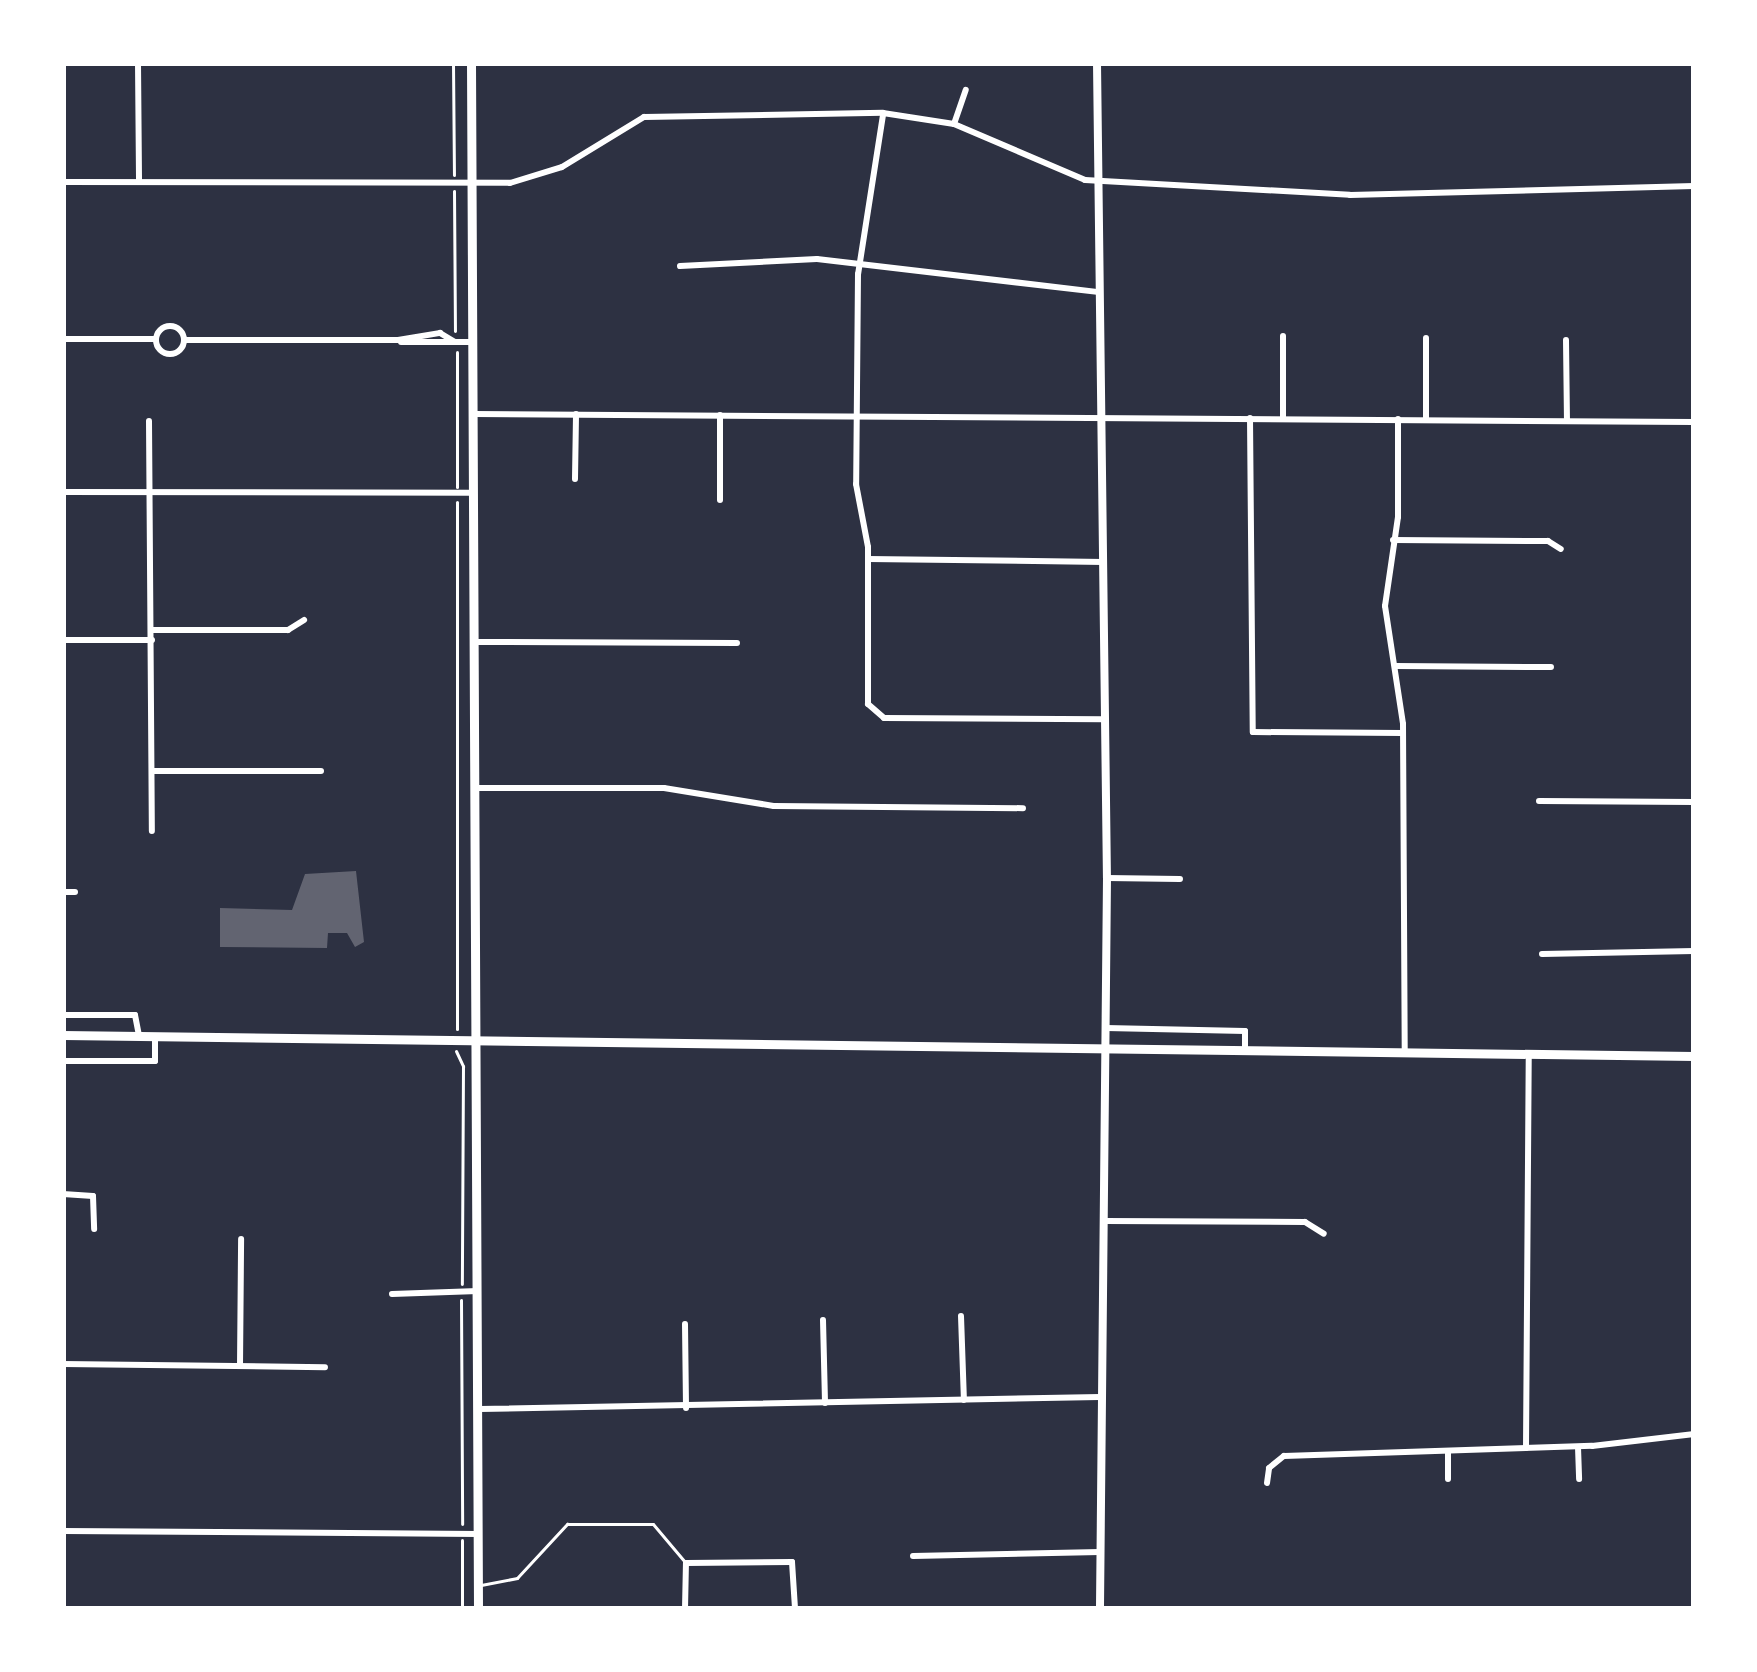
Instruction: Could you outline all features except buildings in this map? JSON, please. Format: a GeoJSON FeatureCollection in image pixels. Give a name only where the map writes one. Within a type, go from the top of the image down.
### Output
{"type":"FeatureCollection","features":[{"type":"Feature","properties":{"kind":"main road"},"geometry":{"type":"LineString","coordinates":[[471,63],[478,1609]]}},
{"type":"Feature","properties":{"kind":"main road"},"geometry":{"type":"LineString","coordinates":[[63,1035],[1694,1056]]}},
{"type":"Feature","properties":{"kind":"street"},"geometry":{"type":"LineString","coordinates":[[138,63],[139,182]]}},
{"type":"Feature","properties":{"kind":"street"},"geometry":{"type":"LineString","coordinates":[[1097,63],[1107,878],[1100,1609]]}},
{"type":"Feature","properties":{"kind":"street"},"geometry":{"type":"LineString","coordinates":[[954,124],[965,89]]}},
{"type":"Feature","properties":{"kind":"street"},"geometry":{"type":"LineString","coordinates":[[63,182],[472,184],[528,179],[633,121],[667,113],[884,113],[954,124],[1046,167],[1101,181],[1414,196],[1694,186]]}},
{"type":"Feature","properties":{"kind":"street"},"geometry":{"type":"LineString","coordinates":[[884,113],[859,262],[856,416],[868,559],[872,715],[1104,719]]}},
{"type":"Feature","properties":{"kind":"street"},"geometry":{"type":"LineString","coordinates":[[680,266],[859,262],[1099,292]]}},
{"type":"Feature","properties":{"kind":"street"},"geometry":{"type":"LineString","coordinates":[[156,340],[168,326],[184,340]]}},
{"type":"Feature","properties":{"kind":"street"},"geometry":{"type":"LineString","coordinates":[[63,339],[156,340],[168,354],[184,340],[398,340],[440,333],[455,342]]}},
{"type":"Feature","properties":{"kind":"street"},"geometry":{"type":"LineString","coordinates":[[1282,336],[1283,418]]}},
{"type":"Feature","properties":{"kind":"street"},"geometry":{"type":"LineString","coordinates":[[1426,338],[1426,419]]}},
{"type":"Feature","properties":{"kind":"street"},"geometry":{"type":"LineString","coordinates":[[398,340],[415,347],[473,342]]}},
{"type":"Feature","properties":{"kind":"street"},"geometry":{"type":"LineString","coordinates":[[1566,340],[1567,420]]}},
{"type":"Feature","properties":{"kind":"street"},"geometry":{"type":"LineString","coordinates":[[474,414],[1694,422]]}},
{"type":"Feature","properties":{"kind":"street"},"geometry":{"type":"LineString","coordinates":[[575,414],[575,479]]}},
{"type":"Feature","properties":{"kind":"street"},"geometry":{"type":"LineString","coordinates":[[720,415],[720,500]]}},
{"type":"Feature","properties":{"kind":"street"},"geometry":{"type":"LineString","coordinates":[[1250,418],[1253,732],[1403,733]]}},
{"type":"Feature","properties":{"kind":"street"},"geometry":{"type":"LineString","coordinates":[[1398,419],[1394,540],[1385,606],[1403,733],[1405,1052]]}},
{"type":"Feature","properties":{"kind":"street"},"geometry":{"type":"LineString","coordinates":[[149,421],[152,831]]}},
{"type":"Feature","properties":{"kind":"street"},"geometry":{"type":"LineString","coordinates":[[63,492],[476,493]]}},
{"type":"Feature","properties":{"kind":"street"},"geometry":{"type":"LineString","coordinates":[[1394,540],[1548,542],[1561,550]]}},
{"type":"Feature","properties":{"kind":"street"},"geometry":{"type":"LineString","coordinates":[[868,559],[1106,562]]}},
{"type":"Feature","properties":{"kind":"street"},"geometry":{"type":"LineString","coordinates":[[152,630],[288,631],[304,620]]}},
{"type":"Feature","properties":{"kind":"street"},"geometry":{"type":"LineString","coordinates":[[63,640],[152,640]]}},
{"type":"Feature","properties":{"kind":"street"},"geometry":{"type":"LineString","coordinates":[[476,642],[737,643]]}},
{"type":"Feature","properties":{"kind":"street"},"geometry":{"type":"LineString","coordinates":[[1395,666],[1551,667]]}},
{"type":"Feature","properties":{"kind":"street"},"geometry":{"type":"LineString","coordinates":[[152,771],[321,771]]}},
{"type":"Feature","properties":{"kind":"street"},"geometry":{"type":"LineString","coordinates":[[477,788],[664,788],[789,806],[1023,808]]}},
{"type":"Feature","properties":{"kind":"street"},"geometry":{"type":"LineString","coordinates":[[1539,801],[1694,802]]}},
{"type":"Feature","properties":{"kind":"street"},"geometry":{"type":"LineString","coordinates":[[1107,878],[1180,879]]}},
{"type":"Feature","properties":{"kind":"street"},"geometry":{"type":"LineString","coordinates":[[63,892],[75,892]]}},
{"type":"Feature","properties":{"kind":"street"},"geometry":{"type":"LineString","coordinates":[[1542,954],[1694,951]]}},
{"type":"Feature","properties":{"kind":"street"},"geometry":{"type":"LineString","coordinates":[[63,1015],[135,1015],[139,1036]]}},
{"type":"Feature","properties":{"kind":"street"},"geometry":{"type":"LineString","coordinates":[[1106,1028],[1245,1031],[1245,1050]]}},
{"type":"Feature","properties":{"kind":"street"},"geometry":{"type":"LineString","coordinates":[[63,1060],[155,1061],[155,1036]]}},
{"type":"Feature","properties":{"kind":"street"},"geometry":{"type":"LineString","coordinates":[[1526,1448],[1528,1054]]}},
{"type":"Feature","properties":{"kind":"street"},"geometry":{"type":"LineString","coordinates":[[63,1193],[93,1196],[94,1229]]}},
{"type":"Feature","properties":{"kind":"street"},"geometry":{"type":"LineString","coordinates":[[1101,1220],[1305,1222],[1324,1234]]}},
{"type":"Feature","properties":{"kind":"street"},"geometry":{"type":"LineString","coordinates":[[240,1366],[241,1239]]}},
{"type":"Feature","properties":{"kind":"street"},"geometry":{"type":"LineString","coordinates":[[392,1294],[480,1291]]}},
{"type":"Feature","properties":{"kind":"street"},"geometry":{"type":"LineString","coordinates":[[961,1316],[964,1400]]}},
{"type":"Feature","properties":{"kind":"street"},"geometry":{"type":"LineString","coordinates":[[823,1320],[825,1402]]}},
{"type":"Feature","properties":{"kind":"street"},"geometry":{"type":"LineString","coordinates":[[685,1324],[686,1408]]}},
{"type":"Feature","properties":{"kind":"street"},"geometry":{"type":"LineString","coordinates":[[63,1364],[326,1367]]}},
{"type":"Feature","properties":{"kind":"street"},"geometry":{"type":"LineString","coordinates":[[480,1409],[1100,1397]]}},
{"type":"Feature","properties":{"kind":"street"},"geometry":{"type":"LineString","coordinates":[[1267,1484],[1269,1468],[1284,1456],[1578,1447],[1694,1434]]}},
{"type":"Feature","properties":{"kind":"street"},"geometry":{"type":"LineString","coordinates":[[1578,1447],[1579,1479]]}},
{"type":"Feature","properties":{"kind":"street"},"geometry":{"type":"LineString","coordinates":[[1448,1451],[1448,1479]]}},
{"type":"Feature","properties":{"kind":"street"},"geometry":{"type":"LineString","coordinates":[[63,1531],[479,1534]]}},
{"type":"Feature","properties":{"kind":"street"},"geometry":{"type":"LineString","coordinates":[[913,1556],[1100,1552]]}},
{"type":"Feature","properties":{"kind":"street"},"geometry":{"type":"LineString","coordinates":[[685,1609],[686,1563],[792,1562],[795,1609]]}},
{"type":"Feature","properties":{"kind":"lane"},"geometry":{"type":"LineString","coordinates":[[478,1586],[517,1578],[567,1524],[652,1524],[686,1563]]}},
{"type":"Feature","properties":{"kind":"path"},"geometry":{"type":"LineString","coordinates":[[453,63],[457,1023]]}},
{"type":"Feature","properties":{"kind":"path"},"geometry":{"type":"LineString","coordinates":[[456,1059],[464,1066],[462,1283]]}},
{"type":"Feature","properties":{"kind":"path"},"geometry":{"type":"LineString","coordinates":[[461,1298],[462,1525]]}},
{"type":"Feature","properties":{"kind":"path"},"geometry":{"type":"LineString","coordinates":[[462,1541],[462,1609]]}}]}
